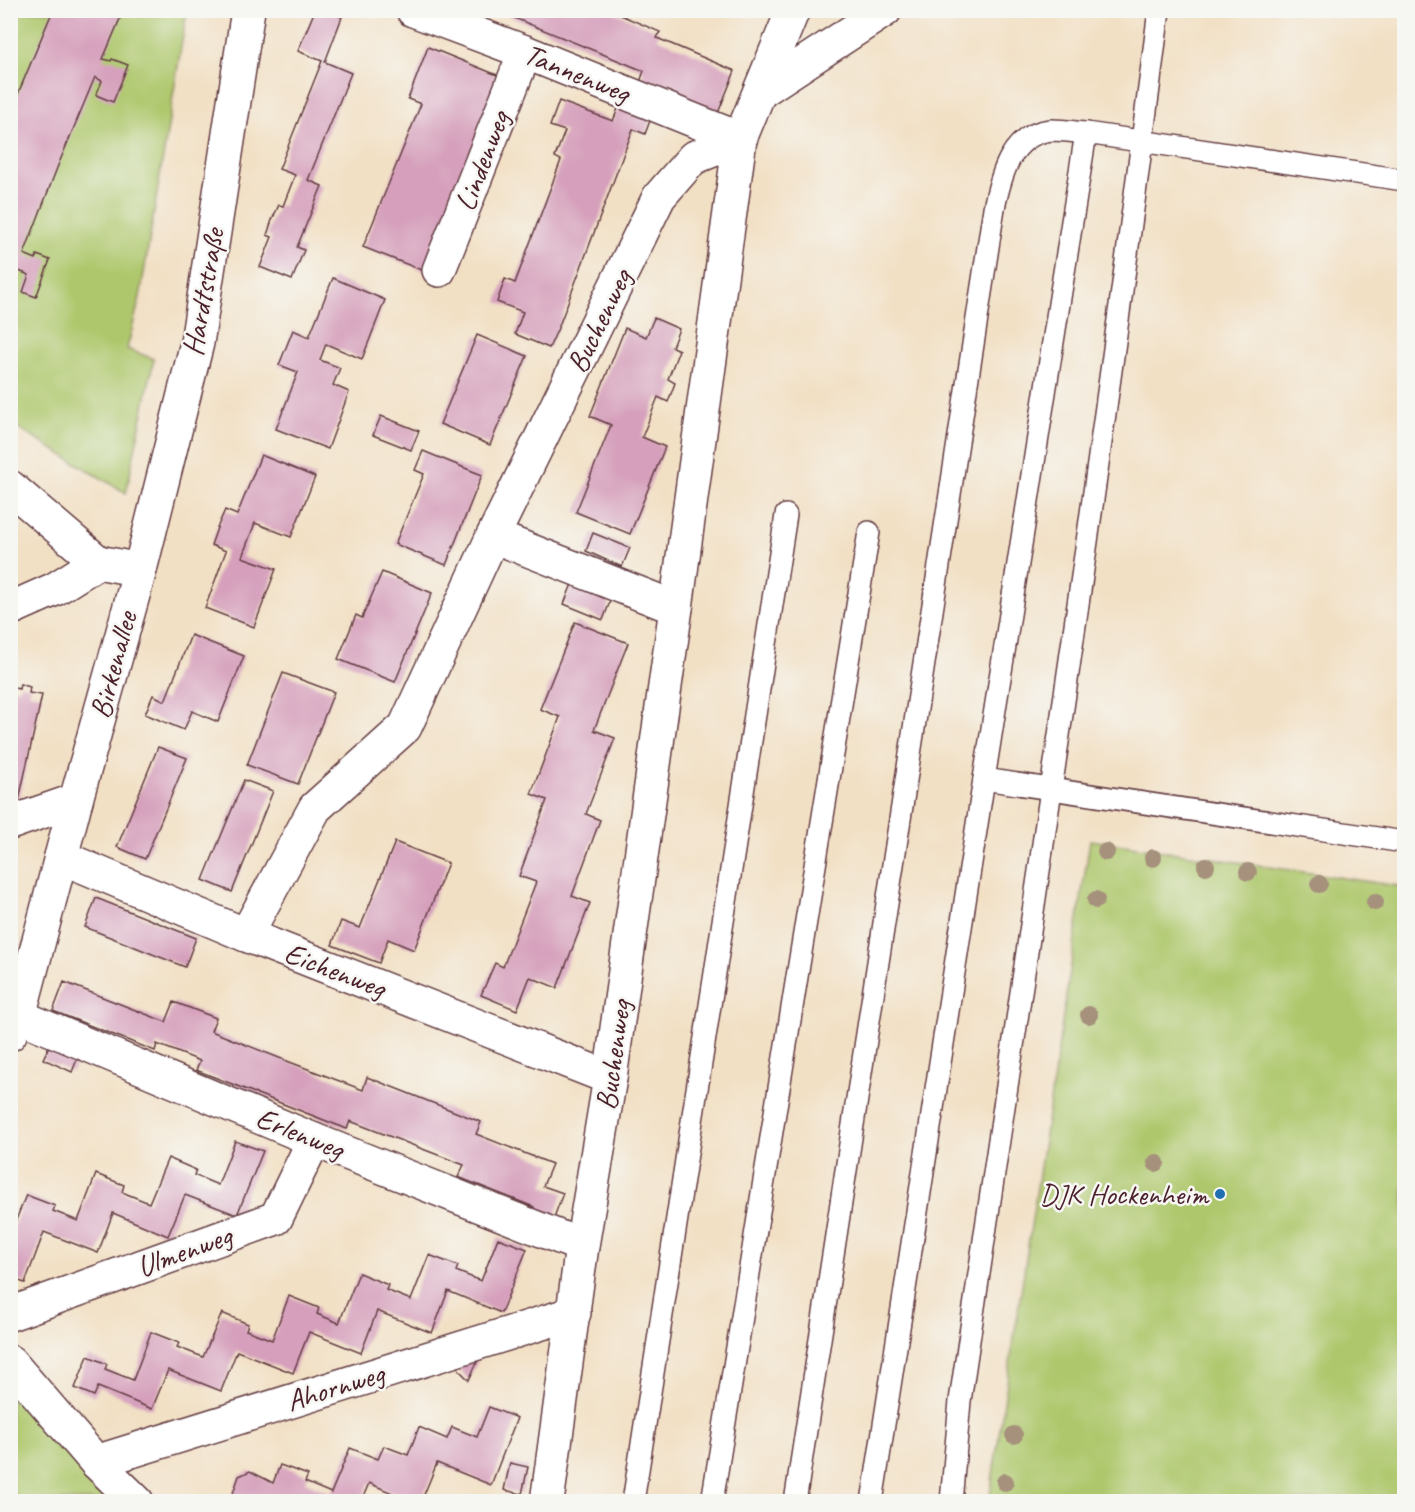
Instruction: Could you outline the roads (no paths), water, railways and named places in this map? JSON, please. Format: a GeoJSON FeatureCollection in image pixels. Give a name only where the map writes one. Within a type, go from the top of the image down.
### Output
{"type":"FeatureCollection","features":[{"type":"Feature","properties":{"kind":"street","name":"Hardtstraße"},"geometry":{"type":"LineString","coordinates":[[140,570],[197,343],[248,10]]}},
{"type":"Feature","properties":{"kind":"street","name":"Tannenweg"},"geometry":{"type":"LineString","coordinates":[[413,10],[525,52],[740,139]]}},
{"type":"Feature","properties":{"kind":"street","name":"Buchenweg"},"geometry":{"type":"LineString","coordinates":[[541,1500],[574,1313],[582,1245],[610,1078],[740,139],[794,10]]}},
{"type":"Feature","properties":{"kind":"street"},"geometry":{"type":"LineString","coordinates":[[760,92],[885,10]]}},
{"type":"Feature","properties":{"kind":"street","name":"Lindenweg"},"geometry":{"type":"LineString","coordinates":[[439,270],[525,52]]}},
{"type":"Feature","properties":{"kind":"street","name":"Buchenweg"},"geometry":{"type":"LineString","coordinates":[[246,935],[315,808],[405,727],[493,536],[659,197],[693,158],[740,139]]}},
{"type":"Feature","properties":{"kind":"street","name":"Birkenallee"},"geometry":{"type":"LineString","coordinates":[[10,487],[98,562],[140,570],[15,1025]]}},
{"type":"Feature","properties":{"kind":"street"},"geometry":{"type":"LineString","coordinates":[[493,536],[676,608]]}},
{"type":"Feature","properties":{"kind":"street"},"geometry":{"type":"LineString","coordinates":[[10,609],[55,589],[98,562]]}},
{"type":"Feature","properties":{"kind":"street"},"geometry":{"type":"LineString","coordinates":[[10,823],[76,800]]}},
{"type":"Feature","properties":{"kind":"street","name":"Eichenweg"},"geometry":{"type":"LineString","coordinates":[[62,857],[246,935],[610,1078]]}},
{"type":"Feature","properties":{"kind":"street","name":"Erlenweg"},"geometry":{"type":"LineString","coordinates":[[15,1025],[582,1245]]}},
{"type":"Feature","properties":{"kind":"street","name":"Ulmenweg"},"geometry":{"type":"LineString","coordinates":[[10,1314],[276,1218],[314,1140]]}},
{"type":"Feature","properties":{"kind":"street","name":"Ahornweg"},"geometry":{"type":"LineString","coordinates":[[96,1462],[574,1313]]}},
{"type":"Feature","properties":{"kind":"street"},"geometry":{"type":"LineString","coordinates":[[10,1362],[96,1462],[137,1502]]}},
{"type":"Feature","properties":{"kind":"lane"},"geometry":{"type":"LineString","coordinates":[[951,1502],[962,1389],[1051,789],[1159,10]]}},
{"type":"Feature","properties":{"kind":"lane"},"geometry":{"type":"LineString","coordinates":[[795,1502],[994,208],[1000,178],[1010,155],[1030,136],[1051,130],[1086,133],[1404,180]]}},
{"type":"Feature","properties":{"kind":"lane"},"geometry":{"type":"LineString","coordinates":[[872,1502],[1086,133]]}},
{"type":"Feature","properties":{"kind":"lane"},"geometry":{"type":"LineString","coordinates":[[633,1502],[786,515]]}},
{"type":"Feature","properties":{"kind":"lane"},"geometry":{"type":"LineString","coordinates":[[712,1502],[869,532]]}},
{"type":"Feature","properties":{"kind":"lane"},"geometry":{"type":"LineString","coordinates":[[984,779],[1404,842]]}},
{"type":"Feature","properties":{"kind":"place","name":"DJK Hockenheim"},"geometry":{"type":"Point","coordinates":[1220,1194]}}]}
